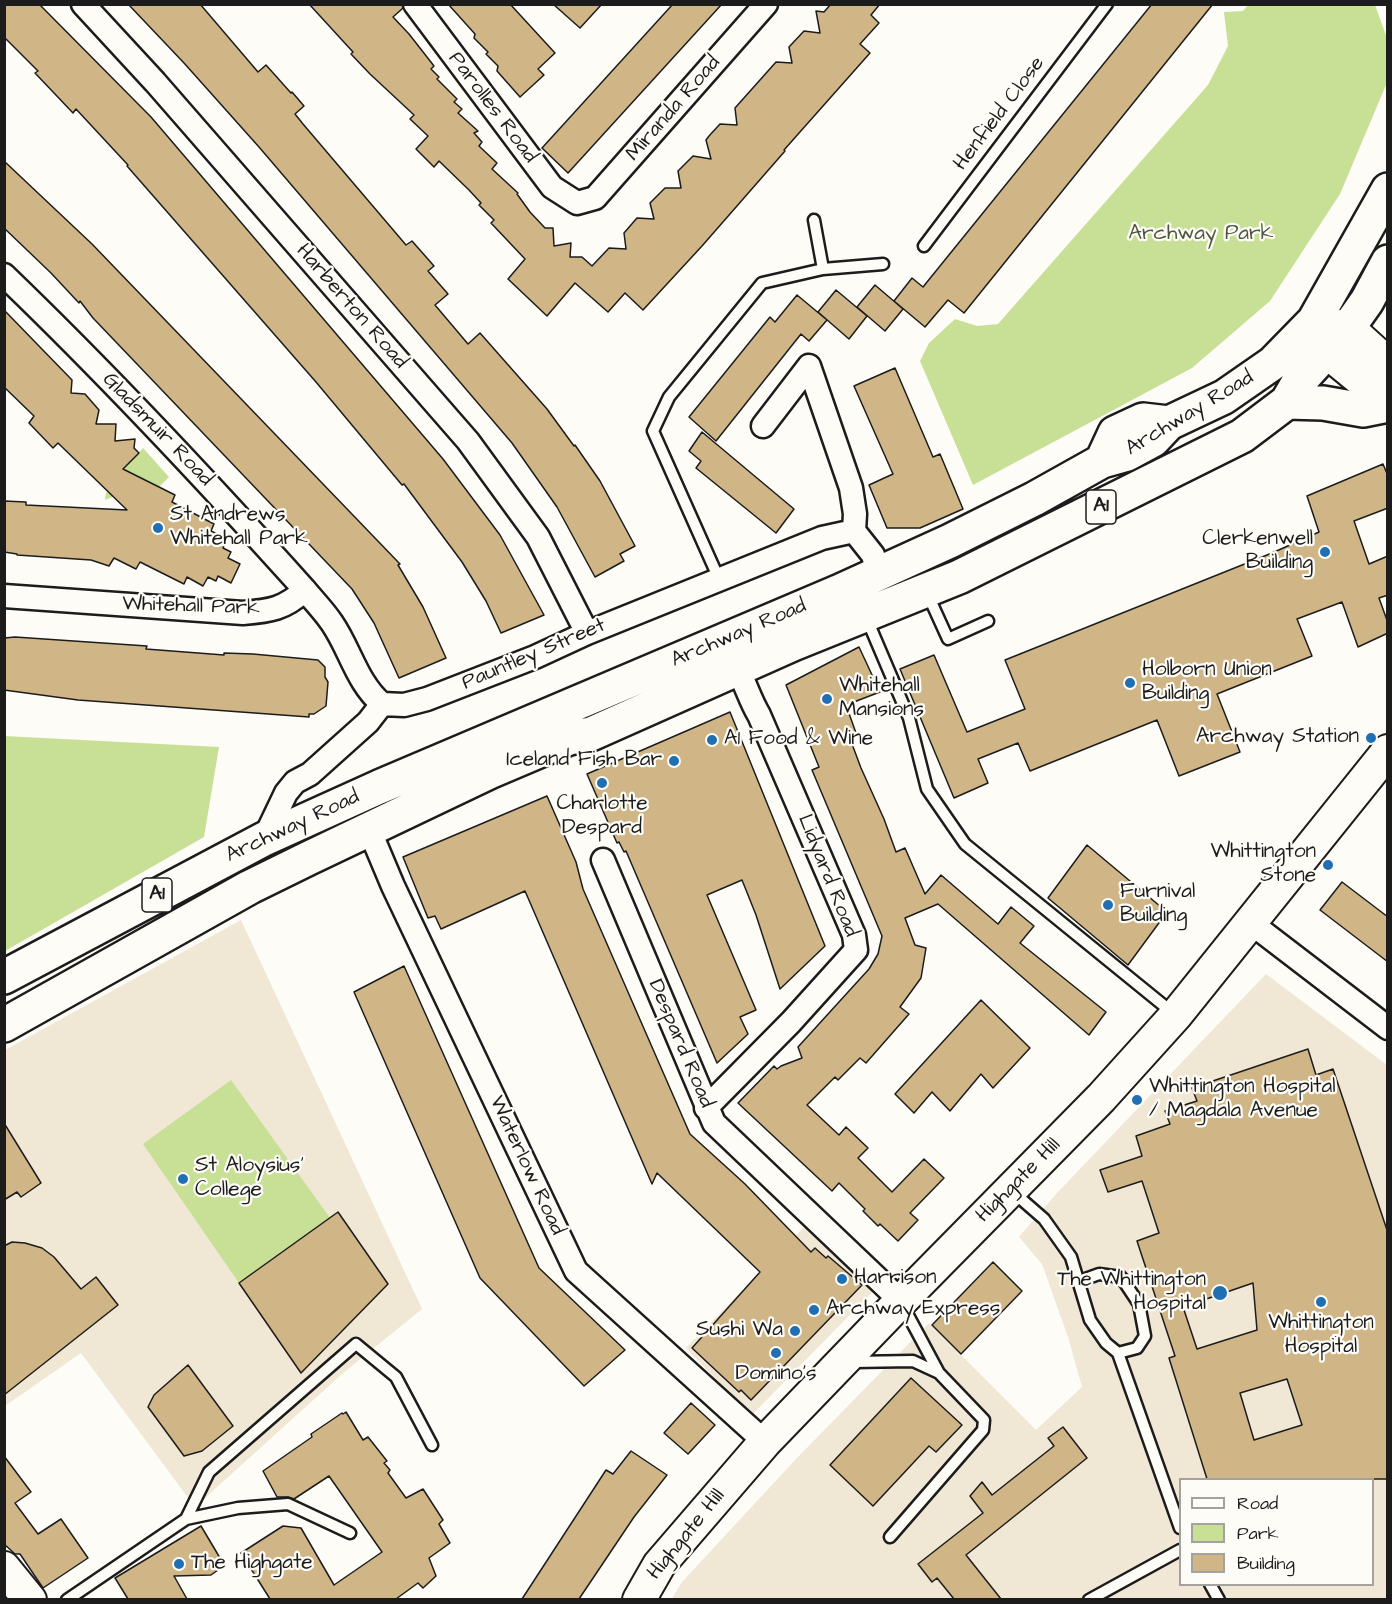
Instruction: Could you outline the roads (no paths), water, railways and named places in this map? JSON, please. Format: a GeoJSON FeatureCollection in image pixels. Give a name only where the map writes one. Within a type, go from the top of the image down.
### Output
{"type":"FeatureCollection","features":[{"type":"Feature","properties":{"kind":"highway","name":"Archway Road"},"geometry":{"type":"LineString","coordinates":[[4,977],[264,839],[380,787],[522,743],[950,541],[1034,499],[1102,460],[1127,454],[1153,440],[1168,423],[1224,398],[1273,363],[1314,321],[1388,190]]}},
{"type":"Feature","properties":{"kind":"highway","name":"Archway Road"},"geometry":{"type":"LineString","coordinates":[[522,743],[540,769],[565,764],[582,756],[591,734],[865,614],[959,577],[1242,436],[1287,402],[1298,383],[1338,340],[1368,301],[1386,268]]}},
{"type":"Feature","properties":{"kind":"highway"},"geometry":{"type":"LineString","coordinates":[[1287,402],[1363,410],[1388,403]]}},
{"type":"Feature","properties":{"kind":"highway","name":"Archway Road"},"geometry":{"type":"LineString","coordinates":[[4,1025],[250,887],[489,772],[522,743]]}},
{"type":"Feature","properties":{"kind":"main road"},"geometry":{"type":"LineString","coordinates":[[1314,321],[1338,340],[1388,364]]}},
{"type":"Feature","properties":{"kind":"main road"},"geometry":{"type":"LineString","coordinates":[[1338,340],[1388,403]]}},
{"type":"Feature","properties":{"kind":"main road","name":"Highgate Hill"},"geometry":{"type":"LineString","coordinates":[[639,1599],[659,1565],[765,1442],[1107,1092],[1176,1015],[1388,751]]}},
{"type":"Feature","properties":{"kind":"main road"},"geometry":{"type":"LineString","coordinates":[[4,1568],[30,1599]]}},
{"type":"Feature","properties":{"kind":"street","name":"Harberton Road"},"geometry":{"type":"LineString","coordinates":[[82,4],[155,82],[468,441],[538,537],[587,633]]}},
{"type":"Feature","properties":{"kind":"street","name":"Parolles Road"},"geometry":{"type":"LineString","coordinates":[[415,4],[552,187],[577,203]]}},
{"type":"Feature","properties":{"kind":"street","name":"Miranda Road"},"geometry":{"type":"LineString","coordinates":[[577,203],[595,198],[766,4]]}},
{"type":"Feature","properties":{"kind":"street","name":"Gladsmuir Road"},"geometry":{"type":"LineString","coordinates":[[4,275],[130,401],[305,590]]}},
{"type":"Feature","properties":{"kind":"street"},"geometry":{"type":"LineString","coordinates":[[764,426],[809,366],[851,488],[855,514],[854,531],[873,555],[878,573]]}},
{"type":"Feature","properties":{"kind":"street","name":"Pauntley Street"},"geometry":{"type":"LineString","coordinates":[[382,704],[404,705],[427,699],[535,657],[587,633],[822,538],[854,531]]}},
{"type":"Feature","properties":{"kind":"street","name":"Whitehall Park"},"geometry":{"type":"LineString","coordinates":[[4,596],[243,613],[272,610],[295,599],[305,590]]}},
{"type":"Feature","properties":{"kind":"street"},"geometry":{"type":"LineString","coordinates":[[264,839],[286,793],[295,782],[310,774],[368,722],[382,704],[373,697],[362,681],[333,624],[305,590]]}},
{"type":"Feature","properties":{"kind":"street","name":"Lidyard Road"},"geometry":{"type":"LineString","coordinates":[[706,1108],[791,1022],[856,950],[854,935],[759,715],[749,700],[749,691],[738,670]]}},
{"type":"Feature","properties":{"kind":"street","name":"Waterlow Road"},"geometry":{"type":"LineString","coordinates":[[369,829],[393,886],[576,1271],[765,1442]]}},
{"type":"Feature","properties":{"kind":"street","name":"Despard Road"},"geometry":{"type":"LineString","coordinates":[[603,860],[714,1123],[901,1301]]}},
{"type":"Feature","properties":{"kind":"street"},"geometry":{"type":"LineString","coordinates":[[1251,923],[1388,1028]]}},
{"type":"Feature","properties":{"kind":"lane","name":"Henfield Close"},"geometry":{"type":"LineString","coordinates":[[924,246],[1107,4]]}},
{"type":"Feature","properties":{"kind":"lane"},"geometry":{"type":"LineString","coordinates":[[814,220],[822,269]]}},
{"type":"Feature","properties":{"kind":"lane"},"geometry":{"type":"LineString","coordinates":[[719,579],[653,431],[669,397],[762,283],[822,269],[883,264]]}},
{"type":"Feature","properties":{"kind":"lane"},"geometry":{"type":"LineString","coordinates":[[925,590],[948,639],[988,621]]}},
{"type":"Feature","properties":{"kind":"lane"},"geometry":{"type":"LineString","coordinates":[[865,614],[909,718],[927,789],[965,844],[1108,963],[1176,1015]]}},
{"type":"Feature","properties":{"kind":"lane"},"geometry":{"type":"LineString","coordinates":[[1010,1190],[1044,1219],[1071,1257],[1090,1320],[1106,1343],[1118,1353],[1179,1525]]}},
{"type":"Feature","properties":{"kind":"lane"},"geometry":{"type":"LineString","coordinates":[[1077,1282],[1099,1274],[1121,1277],[1138,1304],[1145,1336],[1137,1348],[1118,1353]]}},
{"type":"Feature","properties":{"kind":"lane"},"geometry":{"type":"LineString","coordinates":[[890,1537],[983,1430],[984,1419],[939,1373],[901,1301]]}},
{"type":"Feature","properties":{"kind":"lane"},"geometry":{"type":"LineString","coordinates":[[186,1519],[209,1472],[356,1344],[396,1377],[432,1445]]}},
{"type":"Feature","properties":{"kind":"lane"},"geometry":{"type":"LineString","coordinates":[[842,1362],[913,1361],[939,1373]]}},
{"type":"Feature","properties":{"kind":"lane"},"geometry":{"type":"LineString","coordinates":[[66,1599],[186,1519],[238,1508],[288,1504],[350,1533]]}},
{"type":"Feature","properties":{"kind":"lane"},"geometry":{"type":"LineString","coordinates":[[1089,1599],[1179,1552]]}},
{"type":"Feature","properties":{"kind":"lane"},"geometry":{"type":"LineString","coordinates":[[1211,1586],[1219,1599]]}},
{"type":"Feature","properties":{"kind":"place","name":"St Andrews Whitehall Park"},"geometry":{"type":"Point","coordinates":[158,528]}},
{"type":"Feature","properties":{"kind":"place","name":"Clerkenwell Building"},"geometry":{"type":"Point","coordinates":[1325,552]}},
{"type":"Feature","properties":{"kind":"place","name":"Holborn Union Building"},"geometry":{"type":"Point","coordinates":[1130,683]}},
{"type":"Feature","properties":{"kind":"place","name":"Whitehall Mansions"},"geometry":{"type":"Point","coordinates":[827,699]}},
{"type":"Feature","properties":{"kind":"place","name":"Archway Station"},"geometry":{"type":"Point","coordinates":[1371,738]}},
{"type":"Feature","properties":{"kind":"place","name":"A1 Food & Wine"},"geometry":{"type":"Point","coordinates":[712,740]}},
{"type":"Feature","properties":{"kind":"place","name":"Iceland Fish Bar"},"geometry":{"type":"Point","coordinates":[674,761]}},
{"type":"Feature","properties":{"kind":"place","name":"Charlotte Despard"},"geometry":{"type":"Point","coordinates":[602,783]}},
{"type":"Feature","properties":{"kind":"place","name":"Whittington Stone"},"geometry":{"type":"Point","coordinates":[1328,865]}},
{"type":"Feature","properties":{"kind":"place","name":"Furnival Building"},"geometry":{"type":"Point","coordinates":[1108,905]}},
{"type":"Feature","properties":{"kind":"place","name":"Whittington Hospital / Magdala Avenue"},"geometry":{"type":"Point","coordinates":[1137,1100]}},
{"type":"Feature","properties":{"kind":"place","name":"St Aloysius' College"},"geometry":{"type":"Point","coordinates":[183,1179]}},
{"type":"Feature","properties":{"kind":"place","name":"Harrison"},"geometry":{"type":"Point","coordinates":[842,1279]}},
{"type":"Feature","properties":{"kind":"place","name":"The Whittington Hospital"},"geometry":{"type":"Point","coordinates":[1220,1293]}},
{"type":"Feature","properties":{"kind":"place","name":"Whittington Hospital"},"geometry":{"type":"Point","coordinates":[1321,1302]}},
{"type":"Feature","properties":{"kind":"place","name":"Archway Express"},"geometry":{"type":"Point","coordinates":[814,1310]}},
{"type":"Feature","properties":{"kind":"place","name":"Sushi Wa"},"geometry":{"type":"Point","coordinates":[795,1331]}},
{"type":"Feature","properties":{"kind":"place","name":"Domino's"},"geometry":{"type":"Point","coordinates":[776,1353]}},
{"type":"Feature","properties":{"kind":"place","name":"The Highgate"},"geometry":{"type":"Point","coordinates":[179,1564]}},
{"type":"Feature","properties":{"kind":"park label","name":"Archway Park"},"geometry":{"type":"Point","coordinates":[1201,235]}}]}
